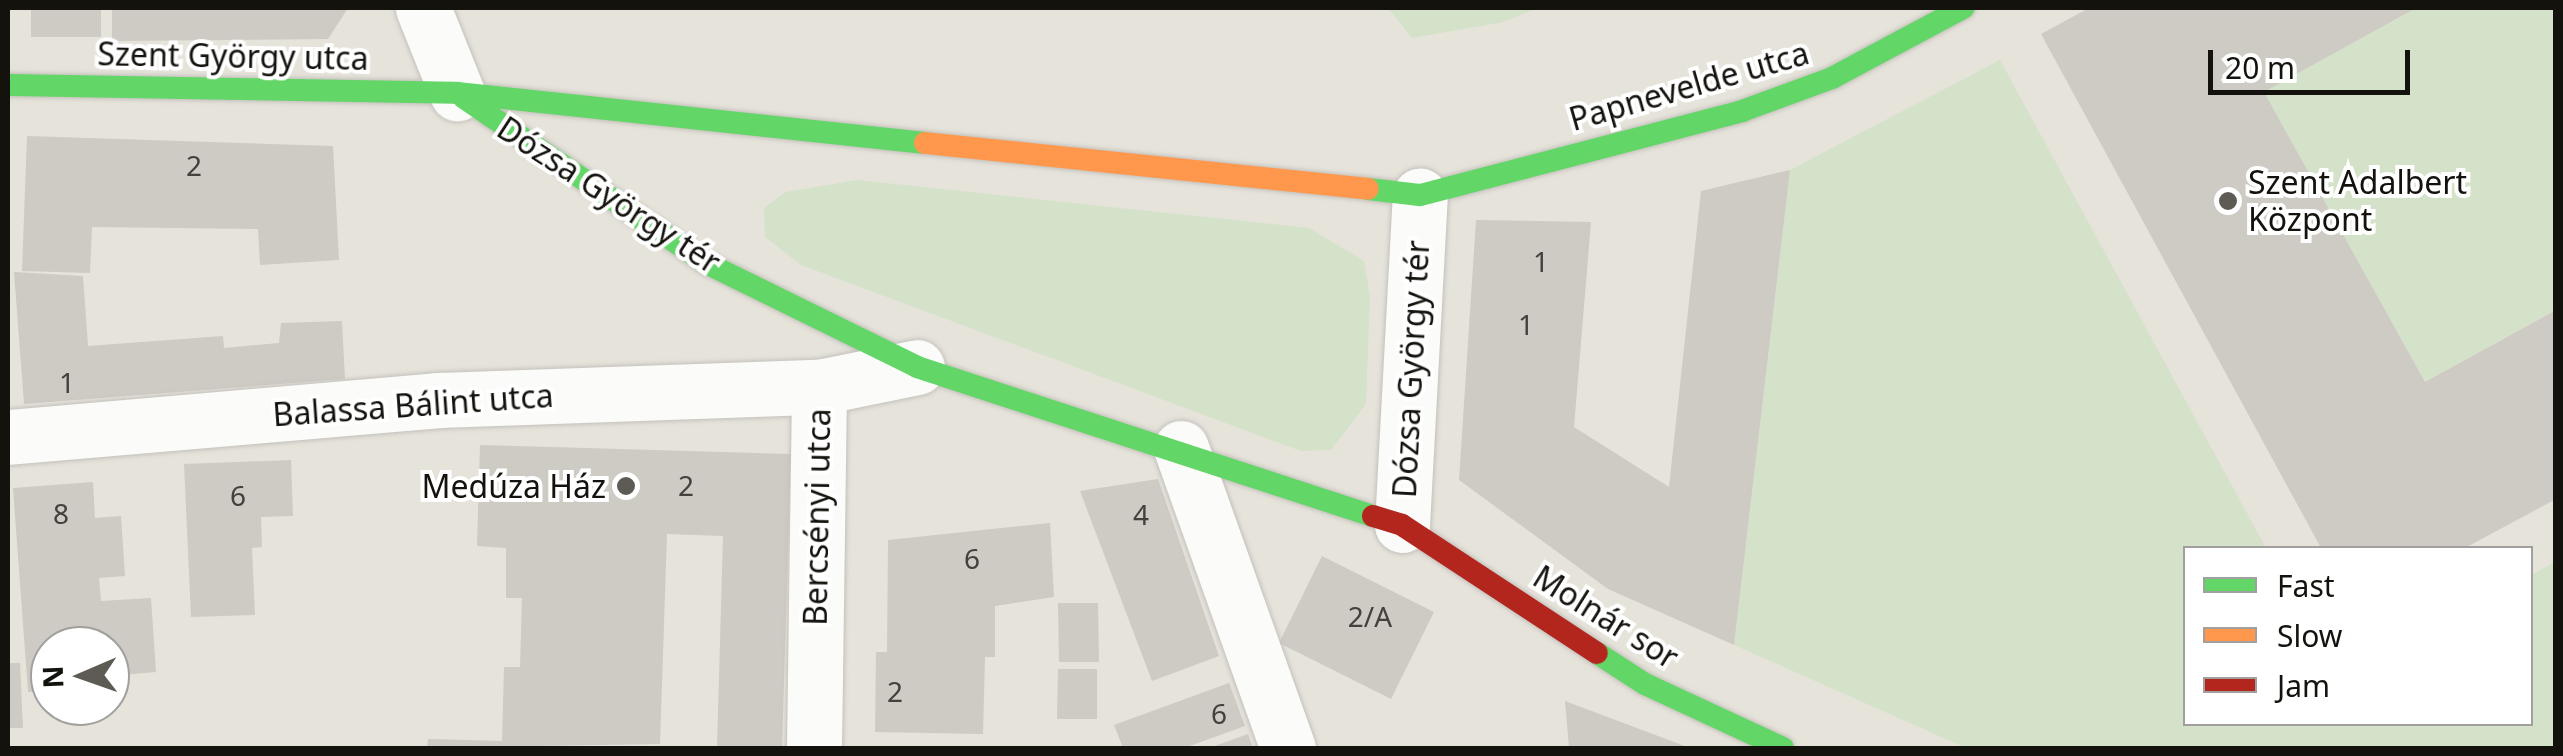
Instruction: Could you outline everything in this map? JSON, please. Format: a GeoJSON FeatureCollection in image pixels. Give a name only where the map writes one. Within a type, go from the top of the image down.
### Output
{"type":"FeatureCollection","features":[{"type":"Feature","properties":{"kind":"street"},"geometry":{"type":"LineString","coordinates":[[423,8],[457,94]]}},
{"type":"Feature","properties":{"kind":"street","name":"Papnevelde utca"},"geometry":{"type":"LineString","coordinates":[[1420,194],[1742,110],[1832,78],[1962,8]]}},
{"type":"Feature","properties":{"kind":"street","name":"Szent György utca"},"geometry":{"type":"LineString","coordinates":[[8,84],[457,94]]}},
{"type":"Feature","properties":{"kind":"street","name":"Dózsa György tér"},"geometry":{"type":"LineString","coordinates":[[457,94],[1420,194],[1402,524],[1181,448],[917,366],[704,262],[457,94]]}},
{"type":"Feature","properties":{"kind":"street","name":"Bercsényi utca"},"geometry":{"type":"LineString","coordinates":[[814,748],[819,387],[917,366]]}},
{"type":"Feature","properties":{"kind":"street","name":"Balassa Bálint utca"},"geometry":{"type":"LineString","coordinates":[[8,437],[438,400],[819,387]]}},
{"type":"Feature","properties":{"kind":"street"},"geometry":{"type":"LineString","coordinates":[[1181,448],[1288,748]]}},
{"type":"Feature","properties":{"kind":"street","name":"Molnár sor"},"geometry":{"type":"LineString","coordinates":[[1402,524],[1645,684],[1784,748]]}},
{"type":"Feature","properties":{"kind":"green space"},"geometry":{"type":"Polygon","coordinates":[[[1388,8],[1537,8],[1504,22],[1412,38],[1388,8]]]}},
{"type":"Feature","properties":{"kind":"green space"},"geometry":{"type":"Polygon","coordinates":[[[2416,8],[2555,8],[2555,310],[2425,382],[2264,92],[2416,8]]]}},
{"type":"Feature","properties":{"kind":"green space"},"geometry":{"type":"Polygon","coordinates":[[[2000,60],[2265,546],[2183,546],[2183,726],[2533,726],[2533,574],[2555,562],[2555,748],[1966,748],[1734,645],[1790,170],[2000,60]]]}},
{"type":"Feature","properties":{"kind":"green space"},"geometry":{"type":"Polygon","coordinates":[[[857,180],[1309,228],[1364,261],[1370,296],[1366,404],[1331,450],[1301,451],[801,265],[765,237],[764,208],[786,192],[857,180]]]}},
{"type":"Feature","properties":{"kind":"building"},"geometry":{"type":"Polygon","coordinates":[[[31,8],[101,8],[101,37],[31,37],[31,8]]]}},
{"type":"Feature","properties":{"kind":"building"},"geometry":{"type":"Polygon","coordinates":[[[112,8],[348,8],[328,39],[112,41],[112,8]]]}},
{"type":"Feature","properties":{"kind":"building","name":"Szent Adalbert Központ"},"geometry":{"type":"Polygon","coordinates":[[[2089,8],[2416,8],[2264,92],[2425,382],[2556,310],[2556,499],[2469,546],[2320,546],[2041,34],[2089,8]]]}},
{"type":"Feature","properties":{"kind":"building"},"geometry":{"type":"Polygon","coordinates":[[[27,136],[333,146],[339,260],[260,265],[258,229],[92,227],[90,273],[22,271],[27,136]]]}},
{"type":"Feature","properties":{"kind":"building"},"geometry":{"type":"Polygon","coordinates":[[[1790,170],[1734,645],[1608,589],[1459,480],[1476,220],[1591,222],[1574,427],[1669,487],[1701,191],[1790,170]]]}},
{"type":"Feature","properties":{"kind":"building"},"geometry":{"type":"Polygon","coordinates":[[[14,272],[83,276],[88,346],[223,336],[224,348],[279,343],[281,323],[342,321],[345,379],[24,404],[14,272]]]}},
{"type":"Feature","properties":{"kind":"building"},"geometry":{"type":"Polygon","coordinates":[[[480,445],[791,454],[782,748],[717,748],[723,536],[667,534],[660,744],[427,748],[428,739],[502,741],[504,667],[520,667],[522,598],[506,598],[506,548],[477,546],[480,445]]]}},
{"type":"Feature","properties":{"kind":"building"},"geometry":{"type":"Polygon","coordinates":[[[291,460],[293,516],[261,517],[262,547],[252,548],[255,615],[191,617],[184,464],[291,460]]]}},
{"type":"Feature","properties":{"kind":"building"},"geometry":{"type":"Polygon","coordinates":[[[1158,479],[1219,656],[1152,681],[1080,491],[1158,479]]]}},
{"type":"Feature","properties":{"kind":"building"},"geometry":{"type":"Polygon","coordinates":[[[93,482],[95,518],[121,516],[125,576],[99,578],[101,601],[151,598],[156,672],[130,674],[130,626],[30,626],[28,692],[13,488],[93,482]]]}},
{"type":"Feature","properties":{"kind":"building"},"geometry":{"type":"Polygon","coordinates":[[[1050,523],[1054,597],[995,606],[995,657],[985,657],[983,734],[875,732],[876,652],[887,652],[888,540],[1050,523]]]}},
{"type":"Feature","properties":{"kind":"building"},"geometry":{"type":"Polygon","coordinates":[[[1322,556],[1434,612],[1391,699],[1279,643],[1322,556]]]}},
{"type":"Feature","properties":{"kind":"building"},"geometry":{"type":"Polygon","coordinates":[[[1058,603],[1098,603],[1099,662],[1059,662],[1058,603]]]}},
{"type":"Feature","properties":{"kind":"building"},"geometry":{"type":"Polygon","coordinates":[[[8,663],[20,663],[23,728],[8,728],[8,663]]]}},
{"type":"Feature","properties":{"kind":"building"},"geometry":{"type":"Polygon","coordinates":[[[1058,669],[1097,669],[1097,719],[1057,719],[1058,669]]]}},
{"type":"Feature","properties":{"kind":"building"},"geometry":{"type":"Polygon","coordinates":[[[1229,683],[1245,726],[1184,748],[1123,748],[1114,725],[1229,683]]]}},
{"type":"Feature","properties":{"kind":"building"},"geometry":{"type":"Polygon","coordinates":[[[1565,701],[1690,748],[1569,748],[1565,701]]]}},
{"type":"Feature","properties":{"kind":"building"},"geometry":{"type":"Polygon","coordinates":[[[1248,734],[1253,748],[1209,748],[1248,734]]]}},
{"type":"Feature","properties":{"kind":"traffic: fast"},"geometry":{"type":"LineString","coordinates":[[1368,189],[1420,195],[1742,111],[1832,78],[1963,8]]}},
{"type":"Feature","properties":{"kind":"traffic: fast"},"geometry":{"type":"LineString","coordinates":[[8,85],[457,93],[925,143]]}},
{"type":"Feature","properties":{"kind":"traffic: fast"},"geometry":{"type":"LineString","coordinates":[[464,98],[704,262],[917,367],[1373,516]]}},
{"type":"Feature","properties":{"kind":"traffic: fast"},"geometry":{"type":"LineString","coordinates":[[1597,653],[1645,684],[1783,748]]}},
{"type":"Feature","properties":{"kind":"traffic: slow"},"geometry":{"type":"LineString","coordinates":[[925,143],[1368,189]]}},
{"type":"Feature","properties":{"kind":"traffic: jam"},"geometry":{"type":"LineString","coordinates":[[1373,516],[1402,525],[1597,653]]}},
{"type":"Feature","properties":{"kind":"place","name":"Szent Adalbert Központ"},"geometry":{"type":"Point","coordinates":[2228,201]}},
{"type":"Feature","properties":{"kind":"place","name":"Medúza Ház"},"geometry":{"type":"Point","coordinates":[626,486]}}]}
